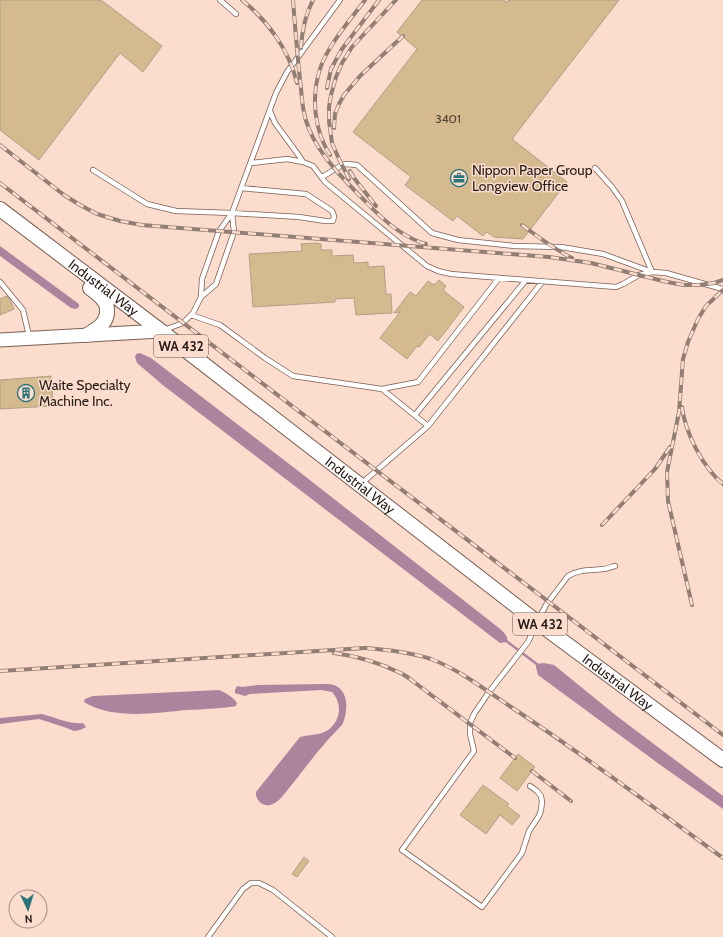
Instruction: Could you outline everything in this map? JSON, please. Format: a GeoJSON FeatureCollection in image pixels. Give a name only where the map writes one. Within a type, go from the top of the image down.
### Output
{"type":"FeatureCollection","features":[{"type":"Feature","properties":{"kind":"main road","name":"Industrial Way"},"geometry":{"type":"LineString","coordinates":[[0,209],[161,331],[537,622],[723,760]]}},
{"type":"Feature","properties":{"kind":"main road"},"geometry":{"type":"LineString","coordinates":[[82,271],[84,282],[104,300],[107,306],[106,320],[96,330],[87,335]]}},
{"type":"Feature","properties":{"kind":"main road"},"geometry":{"type":"LineString","coordinates":[[0,340],[161,331]]}},
{"type":"Feature","properties":{"kind":"lane"},"geometry":{"type":"LineString","coordinates":[[220,0],[236,14]]}},
{"type":"Feature","properties":{"kind":"lane"},"geometry":{"type":"LineString","coordinates":[[201,297],[202,279],[219,231],[232,213],[276,93],[287,72],[340,0]]}},
{"type":"Feature","properties":{"kind":"lane"},"geometry":{"type":"LineString","coordinates":[[270,111],[274,123],[303,162]]}},
{"type":"Feature","properties":{"kind":"lane"},"geometry":{"type":"LineString","coordinates":[[251,163],[287,159],[303,162],[313,166],[325,182],[427,266],[438,271],[451,274],[616,287],[639,275],[652,272]]}},
{"type":"Feature","properties":{"kind":"lane"},"geometry":{"type":"LineString","coordinates":[[322,177],[342,165],[357,165],[432,233],[458,240],[514,246],[561,247],[603,254],[652,272],[666,273],[723,289]]}},
{"type":"Feature","properties":{"kind":"lane"},"geometry":{"type":"LineString","coordinates":[[596,168],[622,200],[652,272]]}},
{"type":"Feature","properties":{"kind":"lane"},"geometry":{"type":"LineString","coordinates":[[93,170],[147,204],[176,211],[299,217],[333,221],[334,216],[332,211],[306,194],[241,188]]}},
{"type":"Feature","properties":{"kind":"lane"},"geometry":{"type":"LineString","coordinates":[[161,331],[183,323],[193,313],[201,297],[216,284],[234,232],[232,213]]}},
{"type":"Feature","properties":{"kind":"lane"},"geometry":{"type":"LineString","coordinates":[[191,315],[220,326],[293,376],[382,389],[418,382],[499,278]]}},
{"type":"Feature","properties":{"kind":"lane"},"geometry":{"type":"LineString","coordinates":[[414,415],[526,280]]}},
{"type":"Feature","properties":{"kind":"lane"},"geometry":{"type":"LineString","coordinates":[[360,485],[428,426],[543,281]]}},
{"type":"Feature","properties":{"kind":"lane"},"geometry":{"type":"LineString","coordinates":[[0,282],[23,310],[30,338]]}},
{"type":"Feature","properties":{"kind":"lane"},"geometry":{"type":"LineString","coordinates":[[382,389],[428,426]]}},
{"type":"Feature","properties":{"kind":"lane"},"geometry":{"type":"LineString","coordinates":[[530,786],[541,796],[541,810],[529,831],[522,853],[482,908],[402,850],[474,751],[470,734],[470,723],[474,714],[489,692],[528,642],[546,606],[568,576],[576,572],[616,566]]}},
{"type":"Feature","properties":{"kind":"lane"},"geometry":{"type":"LineString","coordinates":[[209,937],[243,889],[251,883],[259,883],[273,890],[332,937]]}},
{"type":"Feature","properties":{"kind":"shaded area"},"geometry":{"type":"Polygon","coordinates":[[[0,246],[79,304],[79,307],[76,309],[71,308],[0,256],[0,246]]]}},
{"type":"Feature","properties":{"kind":"shaded area"},"geometry":{"type":"Polygon","coordinates":[[[140,353],[151,358],[499,628],[506,636],[507,642],[500,643],[164,386],[137,363],[135,357],[136,354],[140,353]]]}},
{"type":"Feature","properties":{"kind":"shaded area"},"geometry":{"type":"Polygon","coordinates":[[[544,663],[554,665],[618,717],[723,796],[723,809],[538,675],[536,664],[544,663]]]}},
{"type":"Feature","properties":{"kind":"shaded area"},"geometry":{"type":"Polygon","coordinates":[[[333,685],[339,688],[345,696],[346,712],[343,723],[281,798],[270,805],[262,804],[256,795],[256,792],[300,737],[322,733],[331,728],[337,720],[339,705],[332,692],[321,690],[250,694],[245,696],[235,693],[237,686],[333,685]]]}},
{"type":"Feature","properties":{"kind":"shaded area"},"geometry":{"type":"Polygon","coordinates":[[[219,690],[233,699],[237,703],[236,706],[134,714],[95,708],[84,702],[85,699],[93,696],[219,690]]]}},
{"type":"Feature","properties":{"kind":"shaded area"},"geometry":{"type":"Polygon","coordinates":[[[42,714],[68,722],[83,723],[86,727],[74,731],[39,719],[0,724],[0,718],[42,714]]]}},
{"type":"Feature","properties":{"kind":"building"},"geometry":{"type":"Polygon","coordinates":[[[0,0],[101,0],[162,46],[143,72],[120,53],[39,160],[0,130],[0,0]]]}},
{"type":"Feature","properties":{"kind":"building"},"geometry":{"type":"Polygon","coordinates":[[[422,0],[503,0],[507,2],[509,0],[619,0],[512,139],[567,182],[523,239],[494,237],[487,232],[483,236],[457,216],[453,221],[405,185],[411,177],[353,132],[417,49],[397,32],[422,0]]]}},
{"type":"Feature","properties":{"kind":"building"},"geometry":{"type":"Polygon","coordinates":[[[301,244],[321,244],[321,250],[332,250],[332,256],[353,255],[354,263],[368,262],[368,267],[384,266],[386,294],[391,294],[392,313],[356,315],[354,298],[335,299],[335,302],[253,307],[249,254],[302,251],[301,244]]]}},
{"type":"Feature","properties":{"kind":"building"},"geometry":{"type":"Polygon","coordinates":[[[439,280],[446,286],[443,290],[464,307],[438,341],[430,334],[419,347],[417,346],[407,359],[380,338],[400,312],[394,313],[410,292],[416,296],[428,281],[434,285],[439,280]]]}},
{"type":"Feature","properties":{"kind":"building"},"geometry":{"type":"Polygon","coordinates":[[[7,296],[14,309],[0,315],[0,299],[7,296]]]}},
{"type":"Feature","properties":{"kind":"building","name":"Waite Specialty Machine Inc."},"geometry":{"type":"Polygon","coordinates":[[[51,376],[53,406],[0,409],[0,380],[51,376]]]}},
{"type":"Feature","properties":{"kind":"building"},"geometry":{"type":"Polygon","coordinates":[[[518,754],[535,767],[517,791],[500,778],[518,754]]]}},
{"type":"Feature","properties":{"kind":"building"},"geometry":{"type":"Polygon","coordinates":[[[483,785],[509,804],[507,806],[520,816],[512,825],[500,815],[486,834],[460,815],[483,785]]]}},
{"type":"Feature","properties":{"kind":"building"},"geometry":{"type":"Polygon","coordinates":[[[304,857],[309,861],[297,877],[292,874],[304,857]]]}},
{"type":"Feature","properties":{"kind":"waterway"},"geometry":{"type":"LineString","coordinates":[[505,640],[538,665]]}},
{"type":"Feature","properties":{"kind":"railway"},"geometry":{"type":"LineString","coordinates":[[242,0],[252,8],[276,37],[289,59],[297,83]]}},
{"type":"Feature","properties":{"kind":"railway"},"geometry":{"type":"LineString","coordinates":[[293,0],[303,104],[305,117],[314,139],[334,168],[378,214],[393,227],[409,237],[426,244]]}},
{"type":"Feature","properties":{"kind":"railway"},"geometry":{"type":"LineString","coordinates":[[301,48],[304,23],[313,0]]}},
{"type":"Feature","properties":{"kind":"railway"},"geometry":{"type":"LineString","coordinates":[[330,155],[320,135],[317,124],[315,102],[317,80],[328,51],[365,0]]}},
{"type":"Feature","properties":{"kind":"railway"},"geometry":{"type":"LineString","coordinates":[[327,88],[331,69],[342,49],[379,0]]}},
{"type":"Feature","properties":{"kind":"railway"},"geometry":{"type":"LineString","coordinates":[[349,179],[332,143],[329,121],[331,95],[342,63],[352,47],[396,0]]}},
{"type":"Feature","properties":{"kind":"railway"},"geometry":{"type":"LineString","coordinates":[[334,128],[335,114],[344,95],[360,76],[403,36]]}},
{"type":"Feature","properties":{"kind":"railway"},"geometry":{"type":"LineString","coordinates":[[0,145],[64,195],[97,214],[120,221],[142,225],[549,257],[591,263],[684,285],[699,285],[723,280]]}},
{"type":"Feature","properties":{"kind":"railway"},"geometry":{"type":"LineString","coordinates":[[350,171],[376,206]]}},
{"type":"Feature","properties":{"kind":"railway"},"geometry":{"type":"LineString","coordinates":[[0,183],[723,735]]}},
{"type":"Feature","properties":{"kind":"railway"},"geometry":{"type":"LineString","coordinates":[[522,225],[552,247],[572,258]]}},
{"type":"Feature","properties":{"kind":"railway"},"geometry":{"type":"LineString","coordinates":[[692,605],[668,501],[667,472],[679,412],[683,359],[688,342],[698,319],[706,306],[723,290]]}},
{"type":"Feature","properties":{"kind":"railway"},"geometry":{"type":"LineString","coordinates":[[682,407],[687,427],[696,449],[709,469],[723,484]]}},
{"type":"Feature","properties":{"kind":"railway"},"geometry":{"type":"LineString","coordinates":[[602,525],[655,469],[670,447]]}},
{"type":"Feature","properties":{"kind":"railway"},"geometry":{"type":"LineString","coordinates":[[0,671],[365,648],[398,652],[431,659],[452,669],[482,687],[538,725],[592,762],[723,858]]}},
{"type":"Feature","properties":{"kind":"railway"},"geometry":{"type":"LineString","coordinates":[[334,653],[383,665],[404,675],[515,758]]}},
{"type":"Feature","properties":{"kind":"railway"},"geometry":{"type":"LineString","coordinates":[[532,771],[571,801]]}},
{"type":"Feature","properties":{"kind":"place","name":"Nippon Paper Group Longview Office"},"geometry":{"type":"Point","coordinates":[459,178]}},
{"type":"Feature","properties":{"kind":"place","name":"Waite Specialty Machine Inc."},"geometry":{"type":"Point","coordinates":[26,393]}}]}
